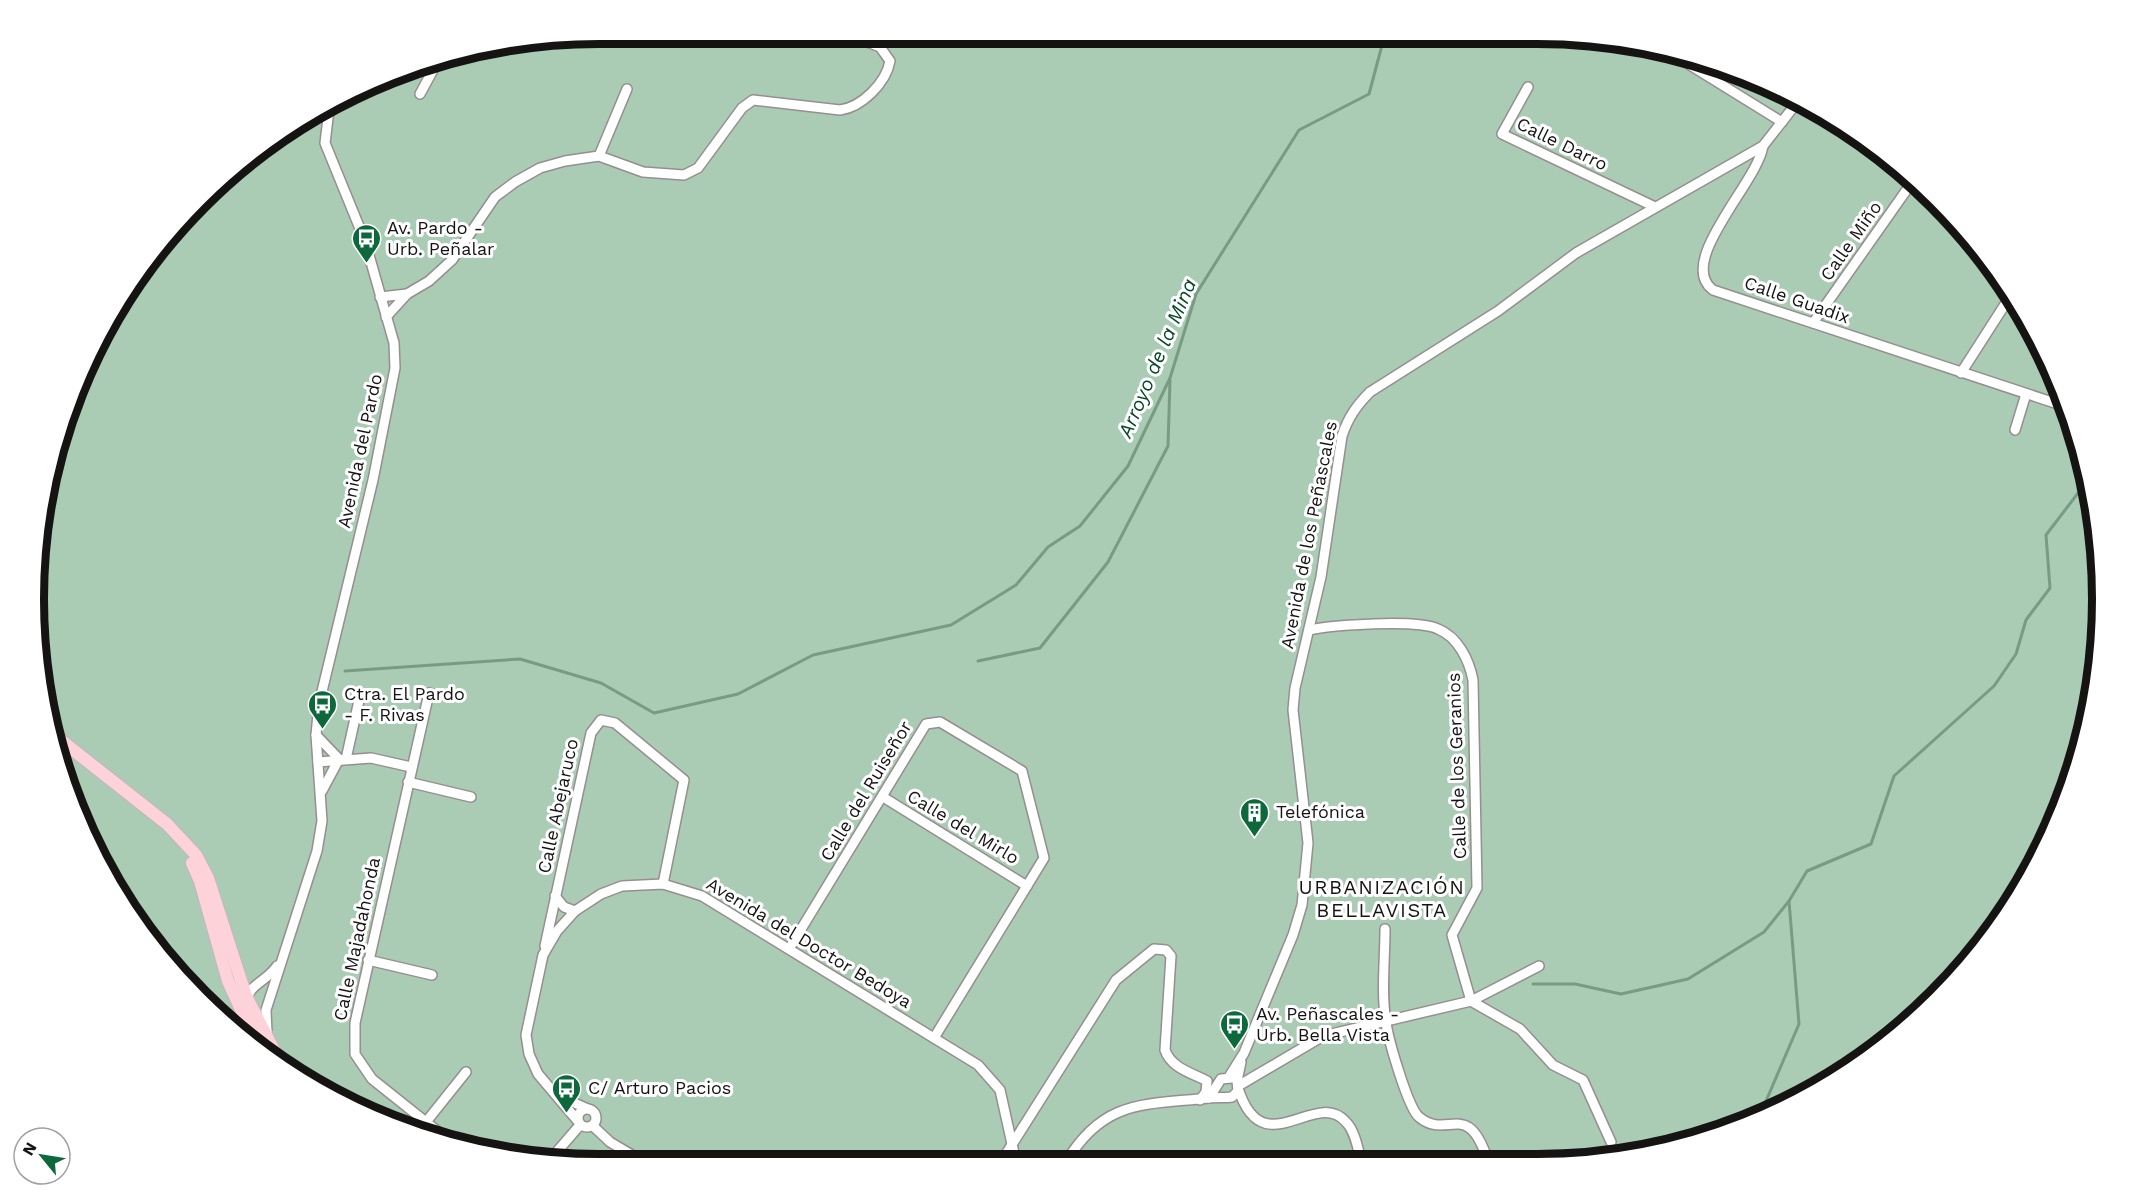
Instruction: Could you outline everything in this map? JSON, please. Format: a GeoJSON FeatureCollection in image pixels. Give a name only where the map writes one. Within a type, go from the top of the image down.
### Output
{"type":"FeatureCollection","features":[{"type":"Feature","properties":{"kind":"main road"},"geometry":{"type":"LineString","coordinates":[[62,741],[167,824],[196,855],[208,878],[237,973],[253,988],[264,1041]]}},
{"type":"Feature","properties":{"kind":"main road"},"geometry":{"type":"LineString","coordinates":[[167,824],[189,857],[200,881],[228,981],[251,1032]]}},
{"type":"Feature","properties":{"kind":"street"},"geometry":{"type":"LineString","coordinates":[[386,317],[406,294],[429,281],[452,260],[495,197],[515,182],[540,168],[564,161],[599,156],[643,172],[684,175],[698,168],[742,108],[753,100],[840,110],[853,108],[863,102],[885,73],[890,61],[880,47],[872,44]]}},
{"type":"Feature","properties":{"kind":"street"},"geometry":{"type":"LineString","coordinates":[[420,94],[435,68]]}},
{"type":"Feature","properties":{"kind":"street"},"geometry":{"type":"LineString","coordinates":[[1702,69],[1782,122]]}},
{"type":"Feature","properties":{"kind":"street","name":"Calle Darro"},"geometry":{"type":"LineString","coordinates":[[1528,87],[1502,134],[1655,207]]}},
{"type":"Feature","properties":{"kind":"street"},"geometry":{"type":"LineString","coordinates":[[599,156],[627,89]]}},
{"type":"Feature","properties":{"kind":"street","name":"Avenida de los Peñascales"},"geometry":{"type":"LineString","coordinates":[[1228,1097],[1236,1083],[1242,1057],[1293,935],[1302,904],[1308,843],[1293,710],[1295,688],[1321,577],[1342,436],[1357,405],[1370,392],[1498,311],[1576,253],[1764,146],[1794,107]]}},
{"type":"Feature","properties":{"kind":"street","name":"Avenida del Pardo"},"geometry":{"type":"LineString","coordinates":[[266,1010],[317,851],[322,821],[316,735],[319,704],[389,407],[395,368],[394,343],[365,241],[325,143],[328,114]]}},
{"type":"Feature","properties":{"kind":"street","name":"Calle Guadix"},"geometry":{"type":"LineString","coordinates":[[1764,146],[1755,171],[1705,249],[1702,275],[1705,284],[1713,290],[2057,404]]}},
{"type":"Feature","properties":{"kind":"street","name":"Calle Miño"},"geometry":{"type":"LineString","coordinates":[[1813,323],[1909,187]]}},
{"type":"Feature","properties":{"kind":"street"},"geometry":{"type":"LineString","coordinates":[[380,297],[406,294]]}},
{"type":"Feature","properties":{"kind":"street"},"geometry":{"type":"LineString","coordinates":[[1961,373],[2006,302]]}},
{"type":"Feature","properties":{"kind":"street"},"geometry":{"type":"LineString","coordinates":[[2015,430],[2026,394]]}},
{"type":"Feature","properties":{"kind":"street","name":"Calle de los Geranios"},"geometry":{"type":"LineString","coordinates":[[1309,630],[1378,625],[1426,625],[1449,635],[1466,654],[1473,680],[1478,888],[1452,935],[1471,1001]]}},
{"type":"Feature","properties":{"kind":"street","name":"Calle Majadahonda"},"geometry":{"type":"LineString","coordinates":[[436,1130],[372,1079],[356,1054],[355,1023],[429,693],[440,696]]}},
{"type":"Feature","properties":{"kind":"street"},"geometry":{"type":"LineString","coordinates":[[321,792],[342,759],[360,696]]}},
{"type":"Feature","properties":{"kind":"street","name":"Calle Abejaruco"},"geometry":{"type":"LineString","coordinates":[[543,955],[591,733],[601,720],[615,723],[684,780],[663,884]]}},
{"type":"Feature","properties":{"kind":"street","name":"Calle del Ruiseñor"},"geometry":{"type":"LineString","coordinates":[[789,950],[926,724],[940,722],[1022,771],[1044,858],[934,1038]]}},
{"type":"Feature","properties":{"kind":"street"},"geometry":{"type":"LineString","coordinates":[[316,735],[342,759]]}},
{"type":"Feature","properties":{"kind":"street"},"geometry":{"type":"LineString","coordinates":[[318,762],[371,758],[411,767]]}},
{"type":"Feature","properties":{"kind":"street"},"geometry":{"type":"LineString","coordinates":[[408,782],[471,797]]}},
{"type":"Feature","properties":{"kind":"street","name":"Calle del Mirlo"},"geometry":{"type":"LineString","coordinates":[[883,797],[1027,886]]}},
{"type":"Feature","properties":{"kind":"street","name":"Avenida del Doctor Bedoya"},"geometry":{"type":"LineString","coordinates":[[579,1123],[559,1096],[538,1074],[528,1054],[526,1035],[543,955],[557,931],[575,911],[601,894],[622,886],[663,884],[702,896],[978,1065],[991,1077],[1000,1090],[1014,1154]]}},
{"type":"Feature","properties":{"kind":"street","name":"Calle Abejaruco"},"geometry":{"type":"LineString","coordinates":[[555,896],[564,907],[575,911]]}},
{"type":"Feature","properties":{"kind":"street"},"geometry":{"type":"LineString","coordinates":[[1385,929],[1385,1022],[1410,1106],[1416,1115],[1432,1124],[1459,1122],[1467,1125],[1481,1140],[1486,1154]]}},
{"type":"Feature","properties":{"kind":"street"},"geometry":{"type":"LineString","coordinates":[[1006,1154],[1116,980],[1154,948],[1166,950],[1171,956],[1165,1050],[1168,1059],[1244,1105]]}},
{"type":"Feature","properties":{"kind":"street"},"geometry":{"type":"LineString","coordinates":[[253,988],[272,974],[283,956]]}},
{"type":"Feature","properties":{"kind":"street"},"geometry":{"type":"LineString","coordinates":[[368,960],[432,975]]}},
{"type":"Feature","properties":{"kind":"street"},"geometry":{"type":"LineString","coordinates":[[1204,1099],[1217,1087],[1221,1079],[1236,1083],[1323,1036],[1471,1001],[1539,966]]}},
{"type":"Feature","properties":{"kind":"street"},"geometry":{"type":"LineString","coordinates":[[237,973],[253,988],[262,990],[265,995],[264,1041]]}},
{"type":"Feature","properties":{"kind":"street"},"geometry":{"type":"LineString","coordinates":[[1471,1001],[1520,1029],[1553,1065],[1582,1080],[1611,1142]]}},
{"type":"Feature","properties":{"kind":"street"},"geometry":{"type":"LineString","coordinates":[[426,1122],[466,1072]]}},
{"type":"Feature","properties":{"kind":"street"},"geometry":{"type":"LineString","coordinates":[[1204,1099],[1207,1081]]}},
{"type":"Feature","properties":{"kind":"street"},"geometry":{"type":"LineString","coordinates":[[1236,1083],[1250,1114],[1268,1124],[1288,1124],[1318,1113],[1337,1115],[1350,1127],[1360,1154]]}},
{"type":"Feature","properties":{"kind":"street","name":"Avenida del Doctor Bedoya"},"geometry":{"type":"LineString","coordinates":[[559,1096],[588,1109]]}},
{"type":"Feature","properties":{"kind":"street"},"geometry":{"type":"LineString","coordinates":[[1072,1154],[1092,1129],[1126,1107],[1228,1097]]}},
{"type":"Feature","properties":{"kind":"street"},"geometry":{"type":"LineString","coordinates":[[556,1152],[579,1123],[581,1111],[588,1109],[596,1116],[593,1126]]}},
{"type":"Feature","properties":{"kind":"street"},"geometry":{"type":"LineString","coordinates":[[579,1123],[586,1128],[593,1126]]}},
{"type":"Feature","properties":{"kind":"street"},"geometry":{"type":"LineString","coordinates":[[593,1126],[610,1142],[630,1154]]}},
{"type":"Feature","properties":{"kind":"green space"},"geometry":{"type":"Polygon","coordinates":[[[563,45],[1573,45],[1610,48],[1681,62],[1750,86],[1815,118],[1846,137],[1903,181],[1930,206],[1978,261],[1999,290],[2035,353],[2063,420],[2074,455],[2088,526],[2091,563],[2092,599],[2088,672],[2074,743],[2063,778],[2035,845],[2018,877],[1978,937],[1930,992],[1875,1040],[1846,1061],[1783,1097],[1716,1125],[1681,1136],[1610,1150],[1537,1154],[563,1153],[526,1150],[455,1136],[386,1112],[321,1080],[290,1061],[233,1017],[181,965],[137,908],[101,845],[86,812],[62,743],[48,672],[45,635],[44,599],[48,526],[62,455],[86,386],[101,353],[137,290],[181,233],[206,206],[261,158],[321,118],[386,86],[420,73],[491,54],[563,45]]]}},
{"type":"Feature","properties":{"kind":"waterway","name":"Arroyo de la Mina"},"geometry":{"type":"LineString","coordinates":[[345,671],[520,659],[601,683],[654,713],[738,694],[813,655],[951,625],[1016,585],[1048,547],[1080,526],[1128,466],[1170,378],[1196,294],[1299,130],[1369,94],[1382,44]]}},
{"type":"Feature","properties":{"kind":"waterway"},"geometry":{"type":"LineString","coordinates":[[978,661],[1040,648],[1108,562],[1168,446],[1170,380]]}},
{"type":"Feature","properties":{"kind":"waterway"},"geometry":{"type":"LineString","coordinates":[[1764,1106],[1799,1024],[1789,901],[1807,871],[1871,844],[1894,776],[1994,686],[2016,654],[2026,620],[2050,588],[2046,535],[2081,489]]}},
{"type":"Feature","properties":{"kind":"waterway"},"geometry":{"type":"LineString","coordinates":[[1533,984],[1575,984],[1621,994],[1688,979],[1764,932],[1789,901]]}},
{"type":"Feature","properties":{"kind":"place","name":"Av. Pardo - Urb. Peñalar"},"geometry":{"type":"Point","coordinates":[366,264]}},
{"type":"Feature","properties":{"kind":"place","name":"Ctra. El Pardo - F. Rivas"},"geometry":{"type":"Point","coordinates":[323,730]}},
{"type":"Feature","properties":{"kind":"place","name":"Telefónica"},"geometry":{"type":"Point","coordinates":[1255,838]}},
{"type":"Feature","properties":{"kind":"place","name":"Av. Peñascales - Urb. Bella Vista"},"geometry":{"type":"Point","coordinates":[1235,1050]}},
{"type":"Feature","properties":{"kind":"place","name":"C/ Arturo Pacios"},"geometry":{"type":"Point","coordinates":[567,1114]}},
{"type":"Feature","properties":{"kind":"district","name":"URBANIZACIÓN BELLAVISTA"},"geometry":{"type":"Point","coordinates":[1382,898]}}]}
